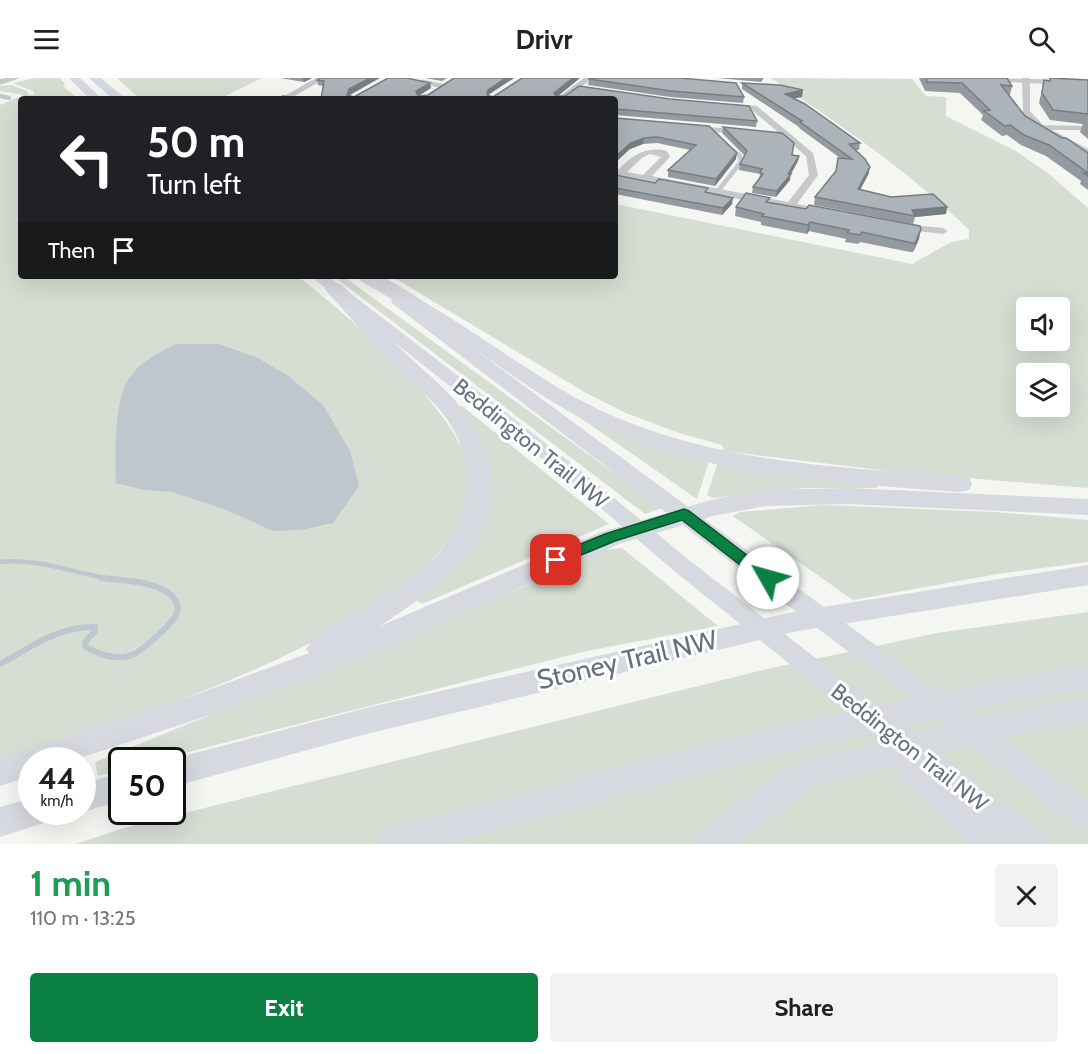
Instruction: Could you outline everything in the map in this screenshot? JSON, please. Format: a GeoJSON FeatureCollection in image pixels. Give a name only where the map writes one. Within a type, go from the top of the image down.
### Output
{"type":"FeatureCollection","features":[{"type":"Feature","properties":{"kind":"highway"},"geometry":{"type":"LineString","coordinates":[[371,279],[470,338],[556,394],[603,420],[640,435],[714,456],[764,465],[956,484],[1088,493]]}},
{"type":"Feature","properties":{"kind":"highway"},"geometry":{"type":"LineString","coordinates":[[302,666],[324,646],[396,602],[440,569],[470,528],[477,512],[481,492],[481,474],[477,457],[460,422],[428,385],[397,357],[327,282]]}},
{"type":"Feature","properties":{"kind":"highway"},"geometry":{"type":"LineString","coordinates":[[75,747],[202,705],[375,639],[577,550],[684,514],[739,502],[806,496],[904,497],[1088,507]]}},
{"type":"Feature","properties":{"kind":"highway","name":"Stoney Trail NW"},"geometry":{"type":"LineString","coordinates":[[186,769],[370,720],[798,621],[1088,575]]}},
{"type":"Feature","properties":{"kind":"highway"},"geometry":{"type":"LineString","coordinates":[[393,844],[705,759],[1003,691],[1088,677]]}},
{"type":"Feature","properties":{"kind":"highway"},"geometry":{"type":"LineString","coordinates":[[712,844],[782,790],[815,771],[1021,721],[1088,709]]}},
{"type":"Feature","properties":{"kind":"highway"},"geometry":{"type":"LineString","coordinates":[[887,730],[911,769],[987,827]]}},
{"type":"Feature","properties":{"kind":"highway"},"geometry":{"type":"LineString","coordinates":[[0,772],[18,766]]}},
{"type":"Feature","properties":{"kind":"highway"},"geometry":{"type":"LineString","coordinates":[[0,822],[18,817]]}},
{"type":"Feature","properties":{"kind":"main road"},"geometry":{"type":"LineString","coordinates":[[74,78],[93,96]]}},
{"type":"Feature","properties":{"kind":"main road"},"geometry":{"type":"LineString","coordinates":[[94,78],[116,96]]}},
{"type":"Feature","properties":{"kind":"main road","name":"Beddington Trail NW"},"geometry":{"type":"LineString","coordinates":[[370,279],[1088,818]]}},
{"type":"Feature","properties":{"kind":"main road","name":"Beddington Trail NW"},"geometry":{"type":"LineString","coordinates":[[327,282],[567,470],[887,730]]}},
{"type":"Feature","properties":{"kind":"main road"},"geometry":{"type":"LineString","coordinates":[[987,827],[1034,844]]}},
{"type":"Feature","properties":{"kind":"street"},"geometry":{"type":"LineString","coordinates":[[0,82],[15,78]]}},
{"type":"Feature","properties":{"kind":"street"},"geometry":{"type":"LineString","coordinates":[[289,96],[322,78]]}},
{"type":"Feature","properties":{"kind":"street"},"geometry":{"type":"LineString","coordinates":[[564,96],[589,78]]}},
{"type":"Feature","properties":{"kind":"street"},"geometry":{"type":"LineString","coordinates":[[988,78],[1088,83]]}},
{"type":"Feature","properties":{"kind":"street"},"geometry":{"type":"LineString","coordinates":[[1026,79],[1026,112],[1041,127],[1088,152]]}},
{"type":"Feature","properties":{"kind":"street"},"geometry":{"type":"LineString","coordinates":[[429,95],[446,84]]}},
{"type":"Feature","properties":{"kind":"street"},"geometry":{"type":"LineString","coordinates":[[577,87],[588,89]]}},
{"type":"Feature","properties":{"kind":"street"},"geometry":{"type":"LineString","coordinates":[[723,105],[754,108],[810,155],[814,175],[790,206]]}},
{"type":"Feature","properties":{"kind":"street"},"geometry":{"type":"LineString","coordinates":[[1041,127],[1088,128]]}},
{"type":"Feature","properties":{"kind":"street"},"geometry":{"type":"LineString","coordinates":[[618,172],[643,152],[664,153],[666,157],[645,178]]}},
{"type":"Feature","properties":{"kind":"street"},"geometry":{"type":"LineString","coordinates":[[618,173],[837,214]]}},
{"type":"Feature","properties":{"kind":"street"},"geometry":{"type":"LineString","coordinates":[[896,226],[943,231]]}},
{"type":"Feature","properties":{"kind":"lane"},"geometry":{"type":"LineString","coordinates":[[412,80],[446,84]]}},
{"type":"Feature","properties":{"kind":"lane"},"geometry":{"type":"LineString","coordinates":[[0,96],[9,98]]}},
{"type":"Feature","properties":{"kind":"lane"},"geometry":{"type":"LineString","coordinates":[[701,128],[744,132]]}},
{"type":"Feature","properties":{"kind":"lane"},"geometry":{"type":"LineString","coordinates":[[712,129],[719,138]]}},
{"type":"Feature","properties":{"kind":"lane"},"geometry":{"type":"LineString","coordinates":[[775,134],[785,134]]}},
{"type":"Feature","properties":{"kind":"lane"},"geometry":{"type":"LineString","coordinates":[[717,192],[742,159],[725,144]]}},
{"type":"Feature","properties":{"kind":"shaded area"},"geometry":{"type":"Polygon","coordinates":[[[35,78],[60,78],[65,84],[63,86],[75,96],[22,96],[24,95],[0,91],[0,86],[11,85],[27,91],[29,95],[34,94],[33,91],[13,83],[35,78]]]}},
{"type":"Feature","properties":{"kind":"shaded area"},"geometry":{"type":"Polygon","coordinates":[[[117,78],[262,78],[225,96],[137,96],[117,78]]]}},
{"type":"Feature","properties":{"kind":"shaded area"},"geometry":{"type":"Polygon","coordinates":[[[771,78],[912,79],[926,96],[946,97],[946,116],[1016,151],[1049,174],[1088,208],[1088,488],[896,472],[724,451],[722,445],[679,433],[626,413],[586,393],[396,279],[618,279],[618,205],[912,264],[951,242],[969,239],[969,230],[922,188],[873,150],[771,78]]]}},
{"type":"Feature","properties":{"kind":"shaded area"},"geometry":{"type":"Polygon","coordinates":[[[18,98],[18,279],[301,279],[371,339],[426,396],[448,424],[463,451],[470,475],[457,527],[416,575],[354,619],[279,659],[199,693],[45,747],[18,747],[18,756],[0,762],[0,105],[18,98]]]}},
{"type":"Feature","properties":{"kind":"shaded area"},"geometry":{"type":"Polygon","coordinates":[[[337,279],[347,279],[662,508],[645,514],[337,279]]]}},
{"type":"Feature","properties":{"kind":"shaded area"},"geometry":{"type":"Polygon","coordinates":[[[176,344],[219,344],[256,357],[287,375],[323,405],[350,451],[359,486],[333,523],[301,530],[273,531],[224,509],[172,492],[144,490],[116,483],[116,430],[123,390],[132,374],[143,363],[176,344]]]}},
{"type":"Feature","properties":{"kind":"shaded area"},"geometry":{"type":"Polygon","coordinates":[[[462,406],[609,524],[422,604],[416,600],[477,530],[457,409],[462,406]]]}},
{"type":"Feature","properties":{"kind":"shaded area"},"geometry":{"type":"Polygon","coordinates":[[[569,410],[707,460],[708,464],[697,499],[569,410]]]}},
{"type":"Feature","properties":{"kind":"shaded area"},"geometry":{"type":"Polygon","coordinates":[[[718,462],[877,483],[877,488],[805,488],[713,498],[707,495],[718,462]]]}},
{"type":"Feature","properties":{"kind":"shaded area"},"geometry":{"type":"Polygon","coordinates":[[[824,505],[994,512],[1088,520],[1088,562],[998,574],[853,600],[733,516],[740,512],[824,505]]]}},
{"type":"Feature","properties":{"kind":"shaded area"},"geometry":{"type":"Polygon","coordinates":[[[622,548],[718,626],[582,652],[186,753],[186,747],[132,747],[521,588],[604,550],[622,548]]]}},
{"type":"Feature","properties":{"kind":"shaded area"},"geometry":{"type":"Polygon","coordinates":[[[1088,612],[1088,844],[75,844],[136,825],[186,825],[186,813],[763,670],[937,633],[1088,612]]]}},
{"type":"Feature","properties":{"kind":"shaded area"},"geometry":{"type":"Polygon","coordinates":[[[108,757],[108,773],[98,776],[96,762],[108,757]]]}},
{"type":"Feature","properties":{"kind":"building"},"geometry":{"type":"Polygon","coordinates":[[[320,78],[370,78],[349,89],[347,95],[350,96],[322,96],[324,81],[317,80],[320,78]]]}},
{"type":"Feature","properties":{"kind":"building"},"geometry":{"type":"Polygon","coordinates":[[[388,78],[407,78],[430,83],[416,91],[418,96],[356,96],[388,78]]]}},
{"type":"Feature","properties":{"kind":"building"},"geometry":{"type":"Polygon","coordinates":[[[454,78],[506,78],[488,90],[487,95],[490,96],[418,96],[428,95],[454,78]]]}},
{"type":"Feature","properties":{"kind":"building"},"geometry":{"type":"Polygon","coordinates":[[[522,78],[573,78],[554,93],[556,96],[495,96],[522,78]]]}},
{"type":"Feature","properties":{"kind":"building"},"geometry":{"type":"Polygon","coordinates":[[[590,78],[680,78],[736,83],[744,97],[671,91],[590,78]]]}},
{"type":"Feature","properties":{"kind":"building"},"geometry":{"type":"Polygon","coordinates":[[[926,78],[1007,78],[1012,86],[1001,85],[1025,116],[1088,153],[1088,173],[1049,145],[1024,135],[1010,125],[1005,126],[984,111],[990,110],[962,83],[927,82],[926,78]]]}},
{"type":"Feature","properties":{"kind":"building"},"geometry":{"type":"Polygon","coordinates":[[[1050,78],[1088,80],[1088,114],[1053,110],[1042,93],[1044,80],[1050,81],[1050,78]]]}},
{"type":"Feature","properties":{"kind":"building"},"geometry":{"type":"Polygon","coordinates":[[[742,83],[780,85],[803,90],[785,94],[805,104],[860,143],[849,144],[870,167],[858,189],[891,197],[933,194],[947,207],[912,210],[915,216],[815,197],[836,171],[838,158],[852,159],[800,122],[802,121],[742,83]]]}},
{"type":"Feature","properties":{"kind":"building"},"geometry":{"type":"Polygon","coordinates":[[[579,86],[670,99],[749,106],[757,121],[618,109],[618,96],[565,96],[579,86]]]}},
{"type":"Feature","properties":{"kind":"building"},"geometry":{"type":"Polygon","coordinates":[[[618,118],[709,126],[737,153],[716,179],[668,170],[696,145],[657,137],[644,138],[631,143],[618,154],[618,118]]]}},
{"type":"Feature","properties":{"kind":"building"},"geometry":{"type":"Polygon","coordinates":[[[723,127],[782,133],[794,143],[792,155],[799,156],[788,174],[791,174],[777,191],[753,187],[763,174],[760,172],[762,169],[740,164],[747,151],[723,127]]]}},
{"type":"Feature","properties":{"kind":"building"},"geometry":{"type":"Polygon","coordinates":[[[618,176],[655,183],[659,179],[708,188],[705,192],[733,198],[723,208],[618,189],[618,176]]]}},
{"type":"Feature","properties":{"kind":"building"},"geometry":{"type":"Polygon","coordinates":[[[746,193],[770,198],[766,202],[806,209],[809,205],[920,226],[921,229],[915,243],[912,243],[862,232],[860,235],[847,233],[849,230],[810,222],[808,225],[762,216],[764,214],[736,207],[746,193]]]}},
{"type":"Feature","properties":{"kind":"waterway"},"geometry":{"type":"LineString","coordinates":[[0,562],[42,564],[111,579]]}},
{"type":"Feature","properties":{"kind":"waterway"},"geometry":{"type":"LineString","coordinates":[[0,664],[57,634],[82,627],[95,627],[95,631],[86,641],[85,646],[106,656],[129,656],[147,645],[175,617],[177,603],[165,591],[148,584],[101,578]]}},
{"type":"Feature","properties":{"kind":"route"},"geometry":{"type":"LineString","coordinates":[[556,560],[610,538],[684,514],[768,578]]}}]}
